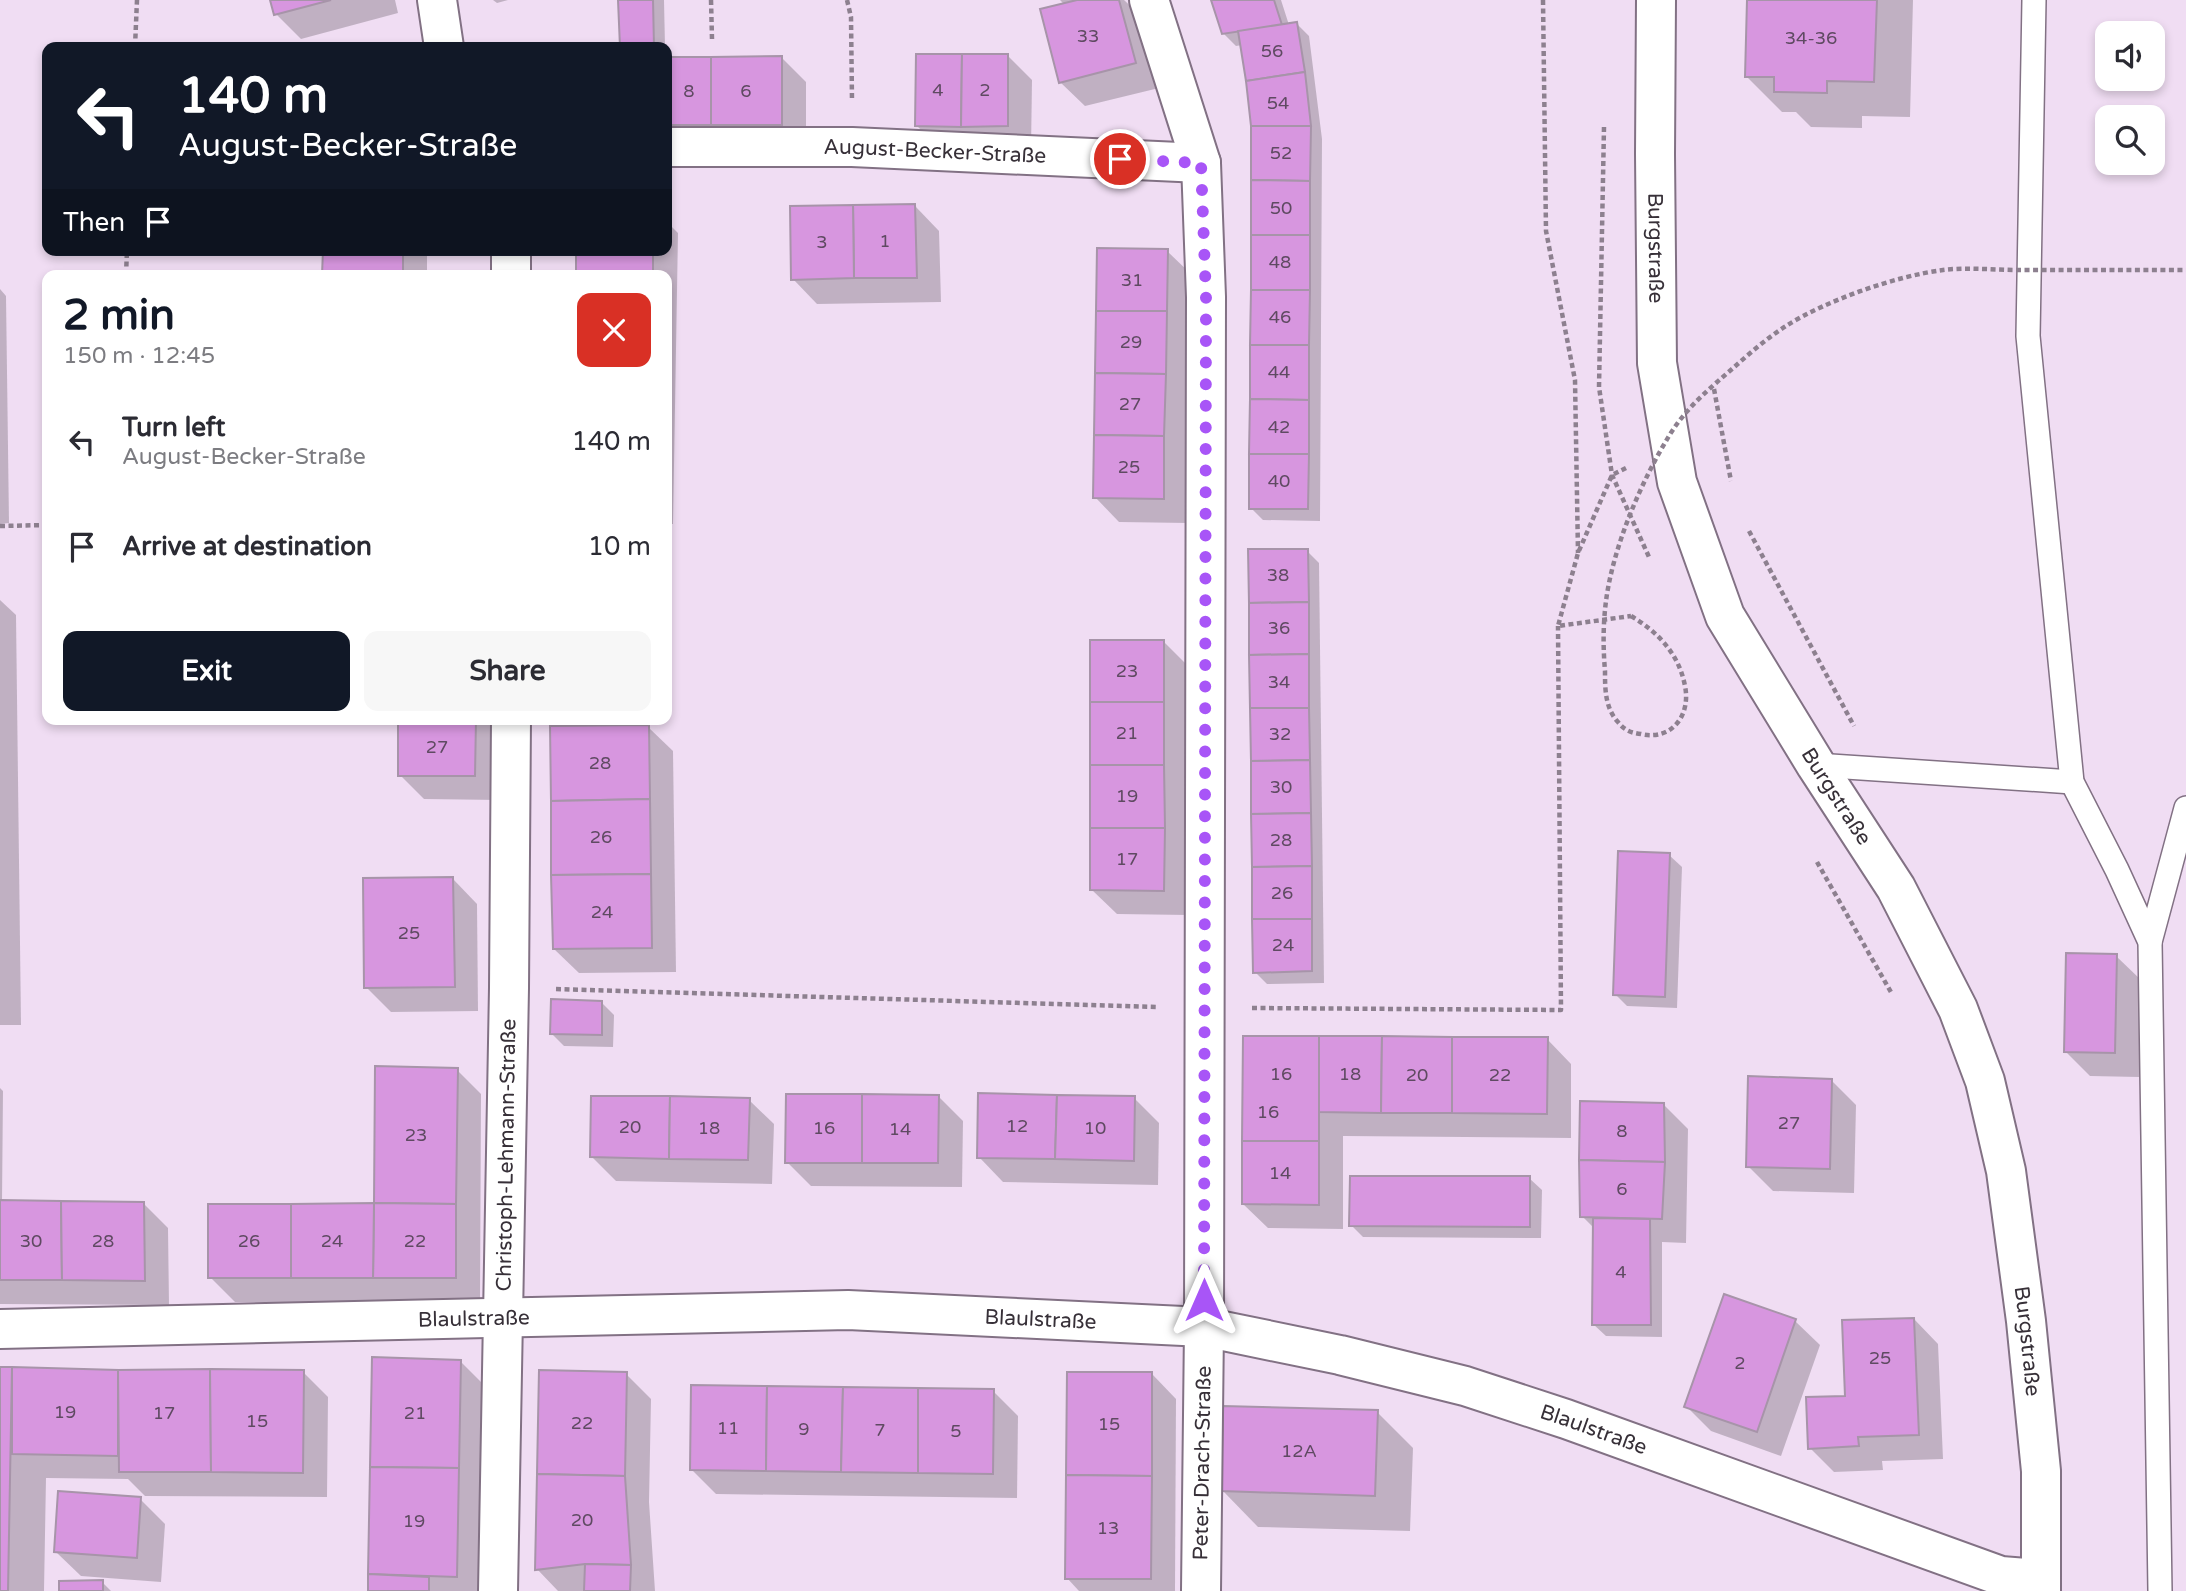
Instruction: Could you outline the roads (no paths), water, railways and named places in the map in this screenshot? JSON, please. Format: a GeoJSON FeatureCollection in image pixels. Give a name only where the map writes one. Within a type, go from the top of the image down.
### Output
{"type":"FeatureCollection","features":[{"type":"Feature","properties":{"kind":"street"},"geometry":{"type":"LineString","coordinates":[[437,0],[443,42]]}},
{"type":"Feature","properties":{"kind":"street","name":"Peter-Drach-Straße"},"geometry":{"type":"LineString","coordinates":[[1149,0],[1201,163],[1206,298],[1201,1591]]}},
{"type":"Feature","properties":{"kind":"street","name":"Burgstraße"},"geometry":{"type":"LineString","coordinates":[[1656,0],[1657,363],[1677,482],[1725,616],[1816,765],[1896,888],[1958,1009],[1985,1081],[2006,1171],[2026,1321],[2040,1471],[2041,1585]]}},
{"type":"Feature","properties":{"kind":"street","name":"August-Becker-Straße"},"geometry":{"type":"LineString","coordinates":[[672,147],[852,147],[1201,163]]}},
{"type":"Feature","properties":{"kind":"street","name":"Christoph-Lehmann-Straße"},"geometry":{"type":"LineString","coordinates":[[498,1591],[509,988],[510,725]]}},
{"type":"Feature","properties":{"kind":"street","name":"Blaulstraße"},"geometry":{"type":"LineString","coordinates":[[0,1329],[848,1310],[1204,1327],[1340,1355],[1465,1386],[1566,1419],[2001,1576],[2041,1585]]}},
{"type":"Feature","properties":{"kind":"lane"},"geometry":{"type":"LineString","coordinates":[[2034,0],[2028,336],[2073,782],[2118,870],[2150,942]]}},
{"type":"Feature","properties":{"kind":"lane"},"geometry":{"type":"LineString","coordinates":[[1816,765],[2073,782]]}},
{"type":"Feature","properties":{"kind":"lane"},"geometry":{"type":"LineString","coordinates":[[2160,1591],[2150,942],[2186,808]]}}]}
